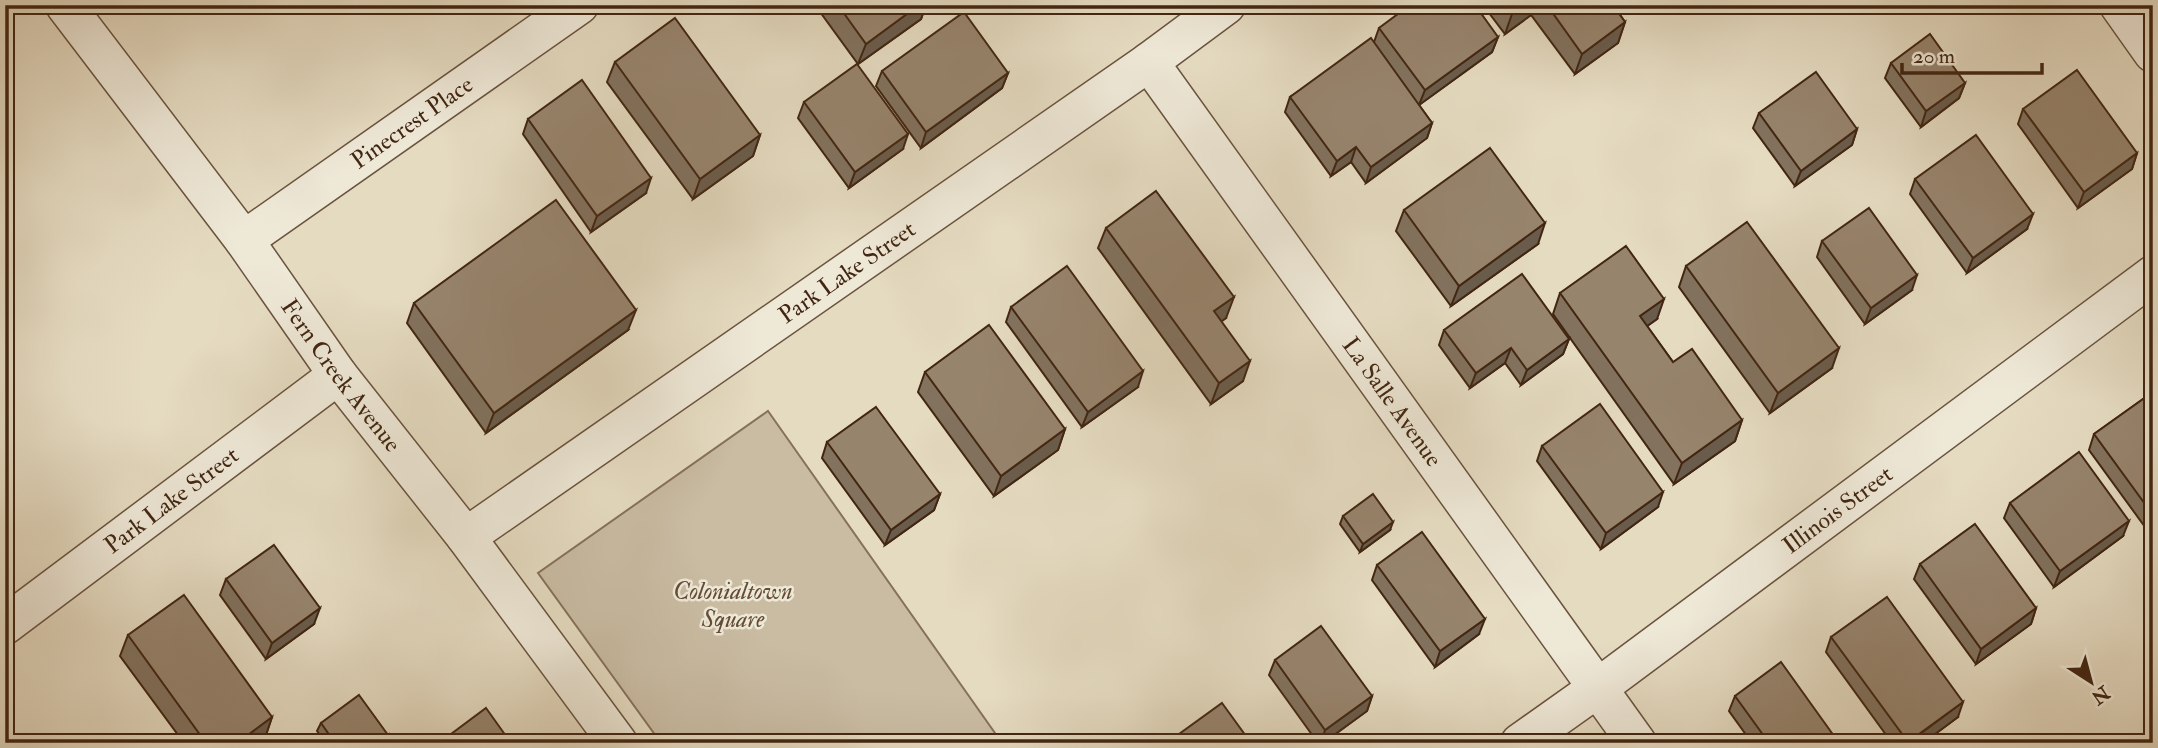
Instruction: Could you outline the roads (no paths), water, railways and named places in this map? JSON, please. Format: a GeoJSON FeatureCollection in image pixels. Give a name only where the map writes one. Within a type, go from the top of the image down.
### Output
{"type":"FeatureCollection","features":[{"type":"Feature","properties":{"kind":"street","name":"Fern Creek Avenue"},"geometry":{"type":"LineString","coordinates":[[65,5],[244,240],[338,375],[466,537],[618,743]]}},
{"type":"Feature","properties":{"kind":"street","name":"Pinecrest Place"},"geometry":{"type":"LineString","coordinates":[[244,240],[579,5]]}},
{"type":"Feature","properties":{"kind":"street","name":"Park Lake Street"},"geometry":{"type":"LineString","coordinates":[[466,537],[1226,5]]}},
{"type":"Feature","properties":{"kind":"street"},"geometry":{"type":"LineString","coordinates":[[2119,5],[2153,53]]}},
{"type":"Feature","properties":{"kind":"street","name":"La Salle Avenue"},"geometry":{"type":"LineString","coordinates":[[1149,61],[1637,743]]}},
{"type":"Feature","properties":{"kind":"street","name":"Illinois Street"},"geometry":{"type":"LineString","coordinates":[[1520,743],[2153,275]]}},
{"type":"Feature","properties":{"kind":"street","name":"Park Lake Street"},"geometry":{"type":"LineString","coordinates":[[5,625],[338,375]]}},
{"type":"Feature","properties":{"kind":"park label","name":"Colonialtown Square"},"geometry":{"type":"Point","coordinates":[733,605]}}]}
